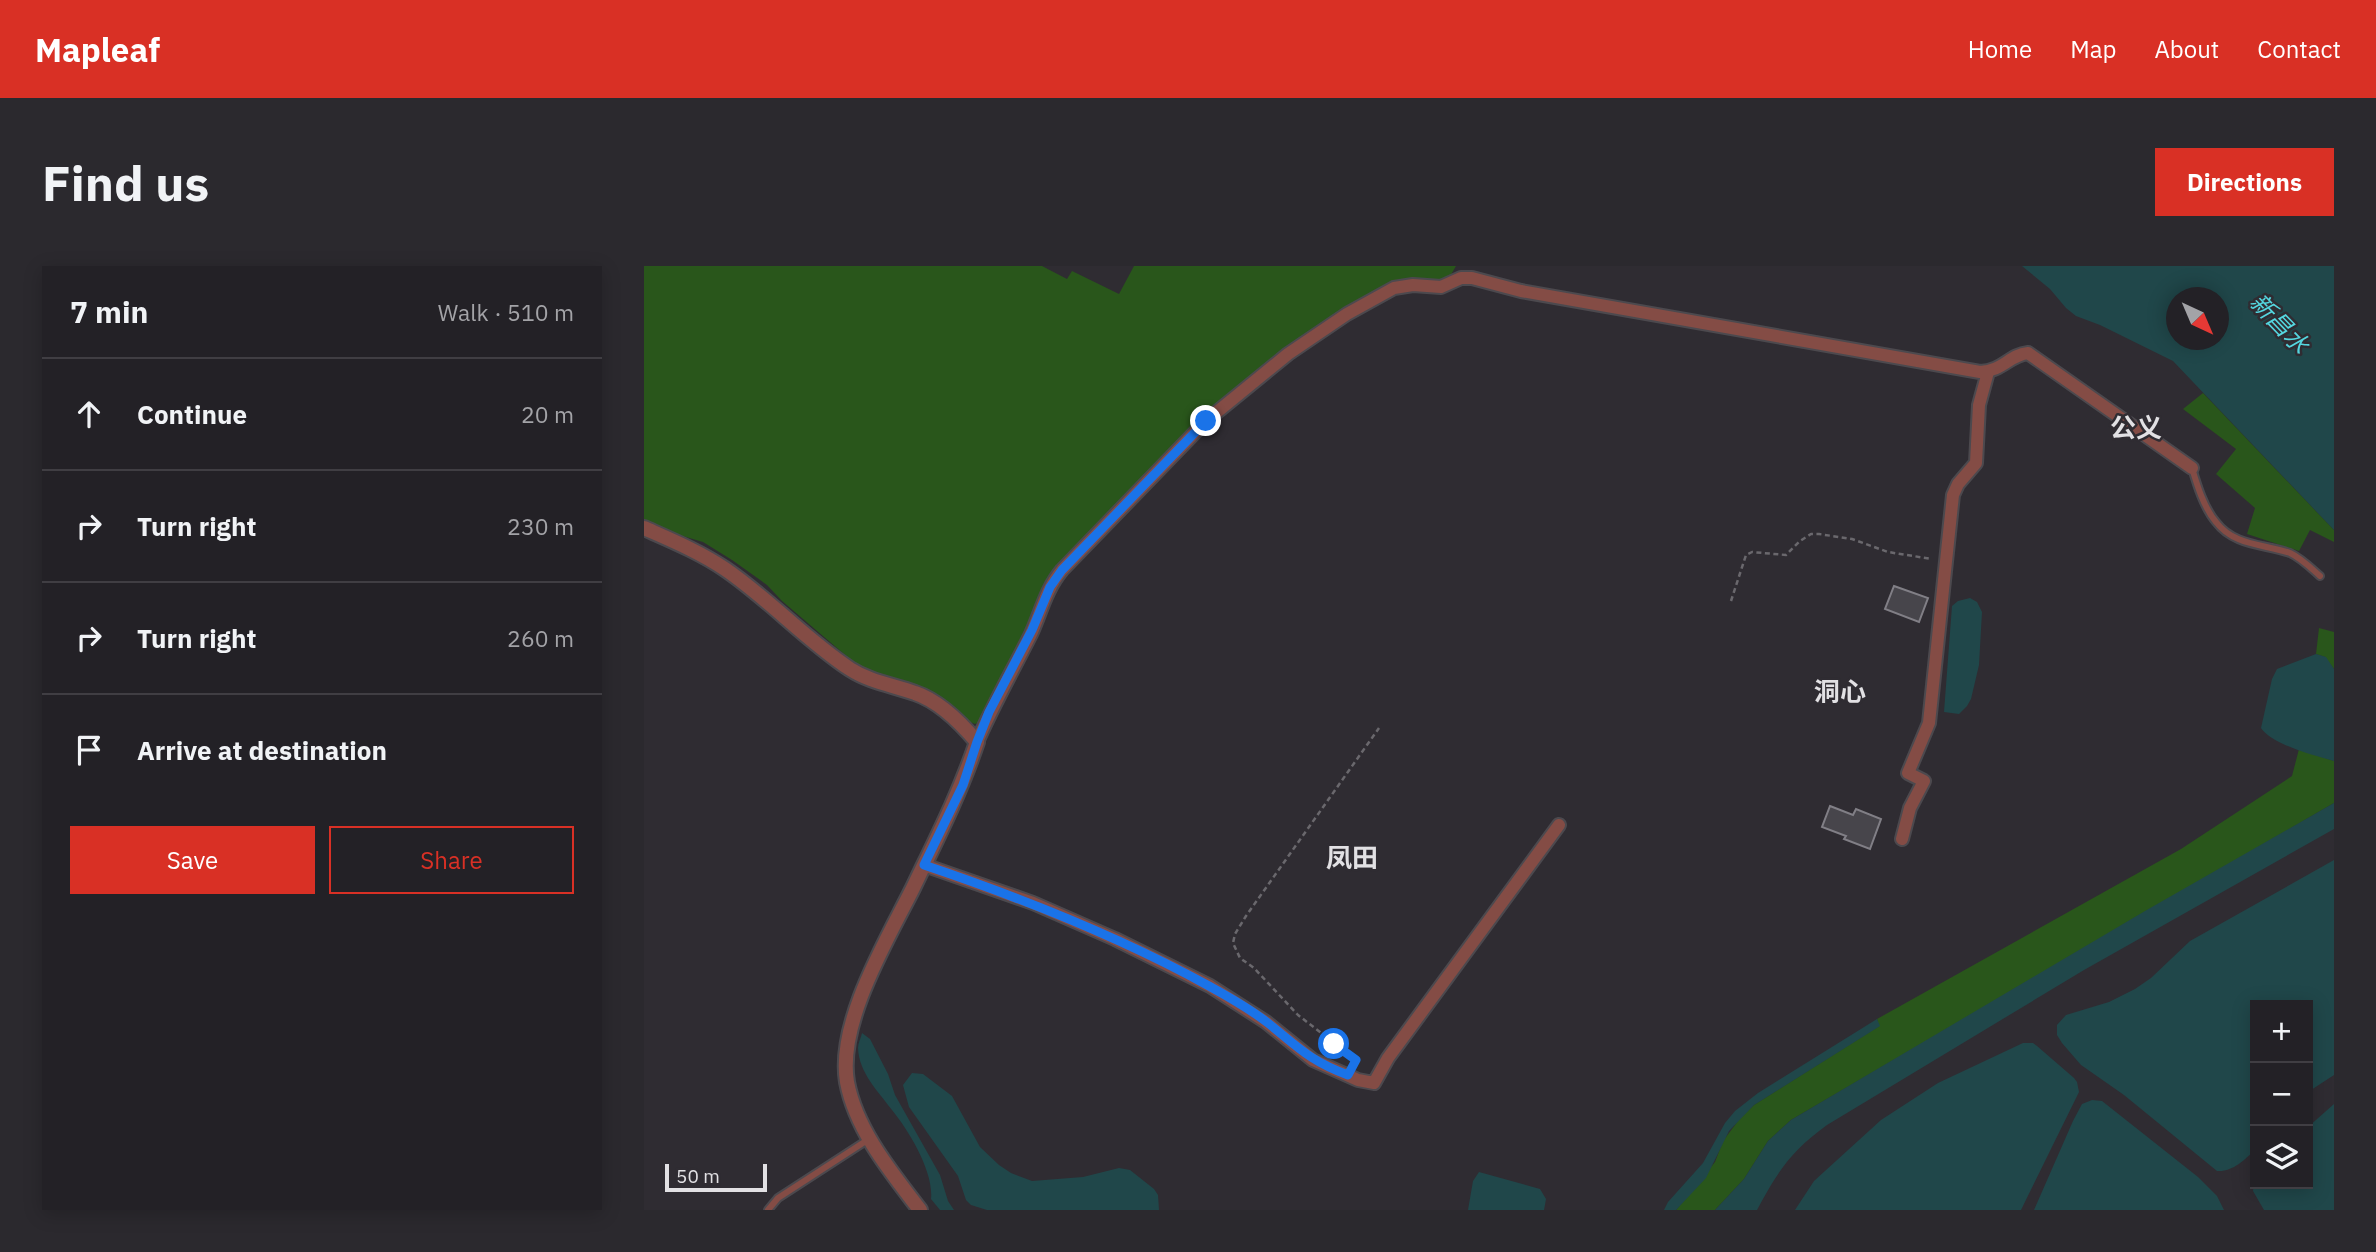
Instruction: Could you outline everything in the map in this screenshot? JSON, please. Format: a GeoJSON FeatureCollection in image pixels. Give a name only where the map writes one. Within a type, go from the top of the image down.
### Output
{"type":"FeatureCollection","features":[{"type":"Feature","properties":{"kind":"street"},"geometry":{"type":"LineString","coordinates":[[920,1210],[895,1178],[855,1110],[845,1063],[850,1034],[870,976],[963,785],[977,742],[1056,578],[1206,421],[1288,354],[1359,307],[1394,288],[1413,285],[1441,287],[1463,272],[1472,278],[1521,291],[1988,372],[2004,366],[2020,354],[2032,355],[2192,468]]}},
{"type":"Feature","properties":{"kind":"street"},"geometry":{"type":"LineString","coordinates":[[1902,839],[1910,808],[1924,781],[1908,773],[1929,723],[1953,495],[1958,484],[1976,463],[1979,405],[1988,372]]}},
{"type":"Feature","properties":{"kind":"street"},"geometry":{"type":"LineString","coordinates":[[644,528],[725,569],[853,671],[869,679],[923,696],[948,713],[977,742]]}},
{"type":"Feature","properties":{"kind":"street"},"geometry":{"type":"LineString","coordinates":[[924,865],[1023,900],[1115,939],[1210,986],[1266,1022],[1313,1060],[1374,1083],[1388,1058],[1559,825]]}},
{"type":"Feature","properties":{"kind":"lane"},"geometry":{"type":"LineString","coordinates":[[2192,468],[2214,520],[2220,527],[2237,539],[2291,554],[2320,576]]}},
{"type":"Feature","properties":{"kind":"lane"},"geometry":{"type":"LineString","coordinates":[[768,1210],[778,1198],[870,1138]]}},
{"type":"Feature","properties":{"kind":"path"},"geometry":{"type":"LineString","coordinates":[[1731,601],[1746,555],[1752,552],[1786,555],[1811,534],[1837,535],[1888,552],[1946,559]]}},
{"type":"Feature","properties":{"kind":"path"},"geometry":{"type":"LineString","coordinates":[[1348,1075],[1356,1060],[1298,1015],[1254,968],[1240,958],[1233,943],[1235,934],[1246,916],[1379,728]]}},
{"type":"Feature","properties":{"kind":"green space"},"geometry":{"type":"Polygon","coordinates":[[[644,266],[1042,266],[1067,279],[1072,271],[1119,294],[1134,266],[1456,266],[1449,278],[1439,283],[1402,282],[1265,366],[1048,582],[980,722],[975,724],[937,695],[858,666],[767,585],[732,560],[703,542],[662,530],[644,519],[644,266]]]}},
{"type":"Feature","properties":{"kind":"green space"},"geometry":{"type":"Polygon","coordinates":[[[2203,393],[2334,530],[2334,542],[2310,530],[2299,551],[2247,534],[2255,508],[2216,474],[2236,449],[2183,409],[2203,393]]]}},
{"type":"Feature","properties":{"kind":"green space"},"geometry":{"type":"Polygon","coordinates":[[[2319,628],[2334,632],[2334,669],[2325,657],[2316,654],[2319,628]]]}},
{"type":"Feature","properties":{"kind":"green space"},"geometry":{"type":"Polygon","coordinates":[[[2299,749],[2334,761],[2334,803],[1791,1120],[1768,1141],[1744,1179],[1715,1210],[1676,1210],[1715,1162],[1723,1141],[1754,1105],[1879,1026],[1877,1019],[2181,849],[2292,776],[2299,749]]]}},
{"type":"Feature","properties":{"kind":"water","name":"新昌水"},"geometry":{"type":"Polygon","coordinates":[[[2022,266],[2334,266],[2334,530],[2173,361],[2076,316],[2050,289],[2022,266]]]}},
{"type":"Feature","properties":{"kind":"water"},"geometry":{"type":"Polygon","coordinates":[[[1970,598],[1977,602],[1982,612],[1979,665],[1967,706],[1959,714],[1944,712],[1952,606],[1958,601],[1970,598]]]}},
{"type":"Feature","properties":{"kind":"water"},"geometry":{"type":"Polygon","coordinates":[[[2316,654],[2326,657],[2334,669],[2334,761],[2284,744],[2261,728],[2272,679],[2277,669],[2316,654]]]}},
{"type":"Feature","properties":{"kind":"water"},"geometry":{"type":"Polygon","coordinates":[[[2334,803],[2334,829],[2084,970],[1827,1125],[1786,1163],[1757,1210],[1715,1210],[1744,1179],[1768,1141],[1791,1120],[2334,803]]]}},
{"type":"Feature","properties":{"kind":"water"},"geometry":{"type":"Polygon","coordinates":[[[2334,860],[2334,1075],[2313,1089],[2313,1000],[2250,1000],[2250,1154],[2223,1171],[2217,1171],[2124,1095],[2081,1065],[2057,1035],[2057,1025],[2066,1015],[2109,1002],[2135,989],[2151,978],[2190,941],[2334,860]]]}},
{"type":"Feature","properties":{"kind":"water"},"geometry":{"type":"Polygon","coordinates":[[[1877,1019],[1880,1026],[1754,1105],[1729,1131],[1706,1178],[1676,1210],[1664,1210],[1703,1163],[1725,1123],[1735,1111],[1758,1093],[1877,1019]]]}},
{"type":"Feature","properties":{"kind":"water"},"geometry":{"type":"Polygon","coordinates":[[[862,1033],[870,1039],[888,1074],[895,1095],[940,1175],[948,1201],[954,1210],[940,1210],[931,1199],[929,1177],[919,1152],[906,1129],[866,1074],[858,1048],[862,1033]]]}},
{"type":"Feature","properties":{"kind":"water"},"geometry":{"type":"Polygon","coordinates":[[[2023,1043],[2033,1043],[2074,1078],[2079,1092],[2021,1210],[1795,1210],[1814,1181],[1881,1120],[1938,1083],[2023,1043]]]}},
{"type":"Feature","properties":{"kind":"water"},"geometry":{"type":"Polygon","coordinates":[[[912,1073],[923,1074],[952,1096],[980,1147],[1011,1173],[1032,1181],[1083,1177],[1119,1168],[1130,1170],[1154,1189],[1158,1195],[1159,1210],[987,1210],[971,1205],[966,1200],[958,1176],[909,1107],[903,1085],[912,1073]]]}},
{"type":"Feature","properties":{"kind":"water"},"geometry":{"type":"Polygon","coordinates":[[[2092,1100],[2102,1101],[2198,1177],[2217,1196],[2224,1210],[2034,1210],[2073,1121],[2082,1104],[2092,1100]]]}},
{"type":"Feature","properties":{"kind":"water"},"geometry":{"type":"Polygon","coordinates":[[[2334,1104],[2334,1210],[2264,1210],[2253,1189],[2313,1189],[2313,1123],[2334,1104]]]}},
{"type":"Feature","properties":{"kind":"water"},"geometry":{"type":"Polygon","coordinates":[[[1479,1172],[1540,1189],[1546,1199],[1544,1210],[1468,1210],[1473,1181],[1479,1172]]]}},
{"type":"Feature","properties":{"kind":"building"},"geometry":{"type":"Polygon","coordinates":[[[1894,586],[1928,598],[1919,622],[1885,609],[1894,586]]]}},
{"type":"Feature","properties":{"kind":"building"},"geometry":{"type":"Polygon","coordinates":[[[1830,806],[1853,815],[1856,809],[1881,819],[1870,849],[1822,827],[1830,806]]]}},
{"type":"Feature","properties":{"kind":"district","name":"公义"},"geometry":{"type":"Point","coordinates":[2136,427]}},
{"type":"Feature","properties":{"kind":"district","name":"洞心"},"geometry":{"type":"Point","coordinates":[1840,691]}},
{"type":"Feature","properties":{"kind":"district","name":"凤田"},"geometry":{"type":"Point","coordinates":[1352,857]}},
{"type":"Feature","properties":{"kind":"route"},"geometry":{"type":"LineString","coordinates":[[1206,421],[1062,570],[1050,587],[1032,630],[989,712],[963,785],[924,865],[1033,904],[1115,939],[1210,986],[1266,1022],[1313,1060],[1348,1075],[1356,1060],[1334,1044]]}}]}
